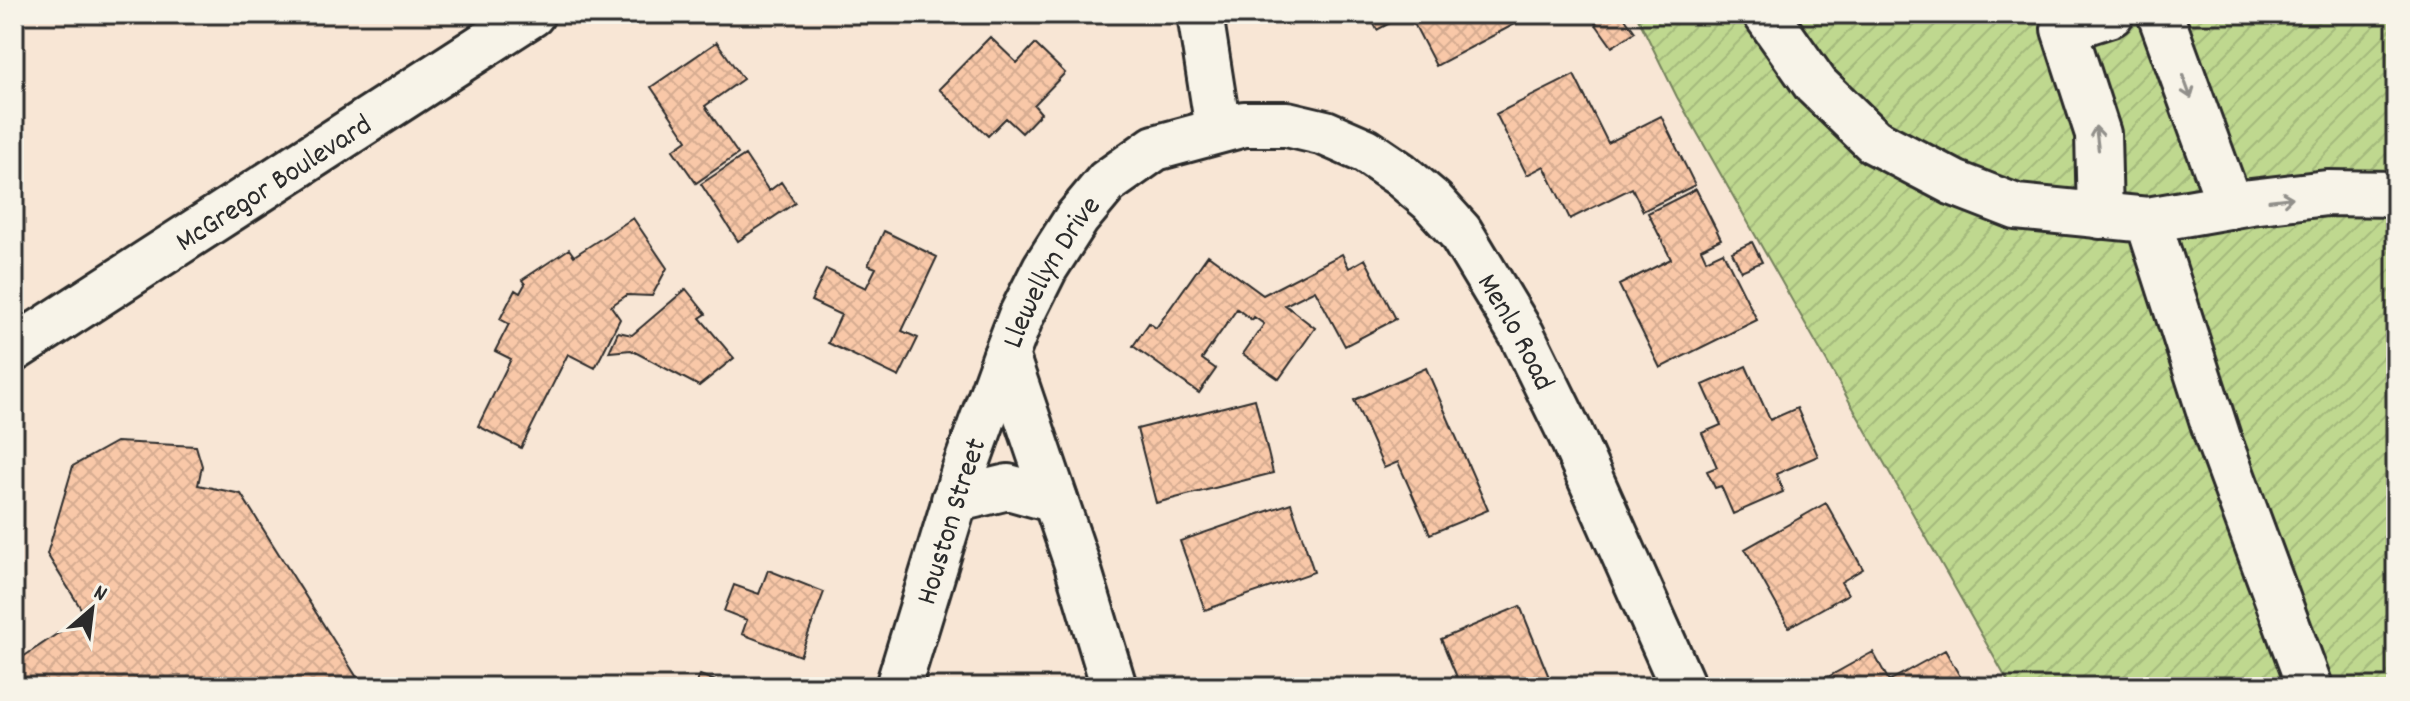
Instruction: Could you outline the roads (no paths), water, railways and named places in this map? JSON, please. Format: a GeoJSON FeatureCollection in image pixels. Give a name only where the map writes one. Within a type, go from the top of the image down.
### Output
{"type":"FeatureCollection","features":[{"type":"Feature","properties":{"kind":"street","name":"McGregor Boulevard"},"geometry":{"type":"LineString","coordinates":[[14,349],[532,14]]}},
{"type":"Feature","properties":{"kind":"street"},"geometry":{"type":"LineString","coordinates":[[1200,14],[1218,129]]}},
{"type":"Feature","properties":{"kind":"street"},"geometry":{"type":"LineString","coordinates":[[1766,14],[1816,85],[1874,141],[1954,183],[2016,207],[2148,220],[2327,193],[2396,194]]}},
{"type":"Feature","properties":{"kind":"street"},"geometry":{"type":"LineString","coordinates":[[2100,216],[2098,134],[2064,29],[2111,14]]}},
{"type":"Feature","properties":{"kind":"street"},"geometry":{"type":"LineString","coordinates":[[2160,14],[2230,206]]}},
{"type":"Feature","properties":{"kind":"street","name":"Menlo Road"},"geometry":{"type":"LineString","coordinates":[[1218,129],[1244,124],[1287,124],[1325,133],[1366,151],[1400,174],[1432,201],[1460,232],[1522,335],[1571,435],[1683,687]]}},
{"type":"Feature","properties":{"kind":"street","name":"Llewellyn Drive"},"geometry":{"type":"LineString","coordinates":[[1114,687],[1006,355],[1045,268],[1077,218],[1107,182],[1155,148],[1218,129]]}},
{"type":"Feature","properties":{"kind":"street"},"geometry":{"type":"LineString","coordinates":[[2148,220],[2219,441],[2310,687]]}},
{"type":"Feature","properties":{"kind":"street","name":"Houston Street"},"geometry":{"type":"LineString","coordinates":[[898,687],[954,500],[1006,355]]}},
{"type":"Feature","properties":{"kind":"street"},"geometry":{"type":"LineString","coordinates":[[954,500],[1008,487],[1055,500]]}}]}
